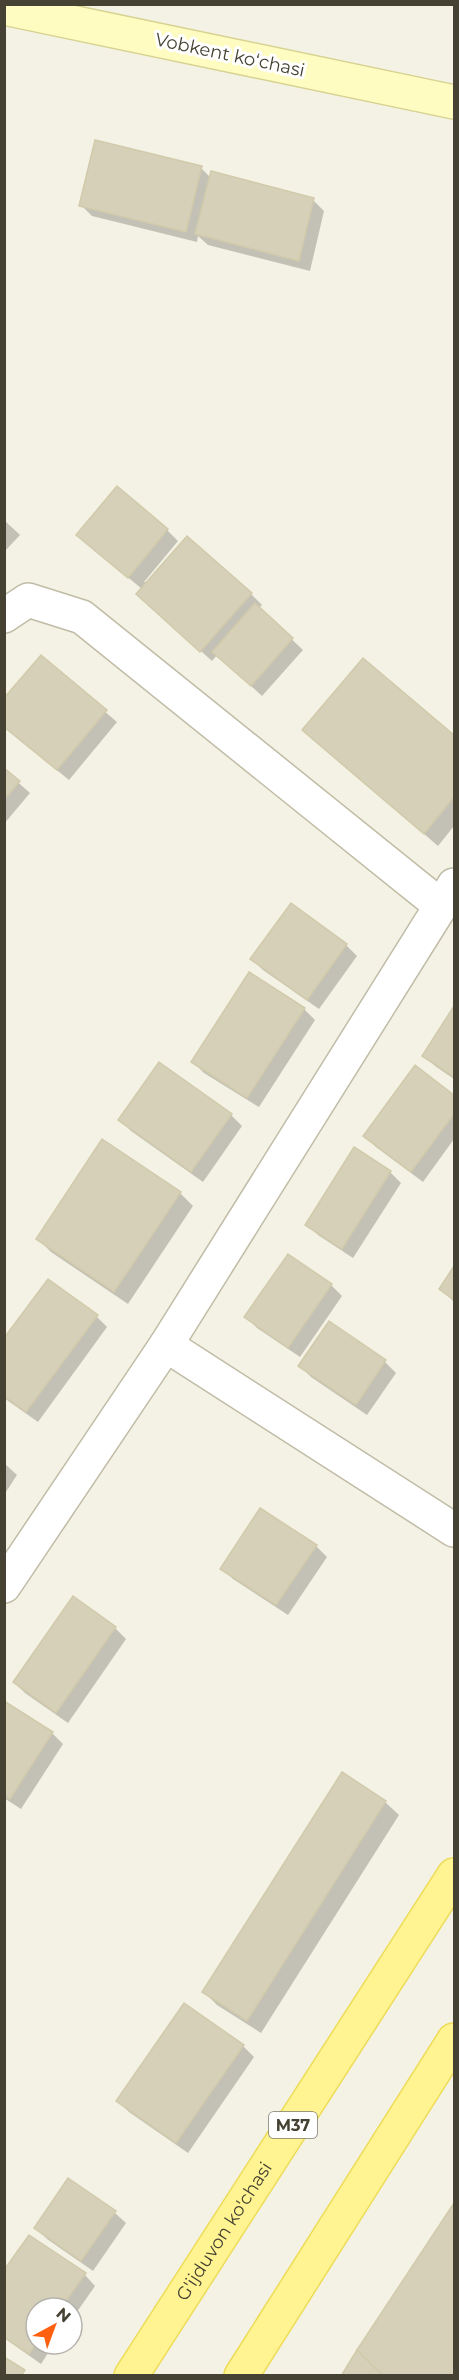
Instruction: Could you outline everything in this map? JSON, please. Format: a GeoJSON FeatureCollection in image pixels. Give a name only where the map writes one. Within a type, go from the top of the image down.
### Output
{"type":"FeatureCollection","features":[{"type":"Feature","properties":{"kind":"main road","name":"Vobkent koʻchasi"},"geometry":{"type":"LineString","coordinates":[[4,8],[454,102]]}},
{"type":"Feature","properties":{"kind":"main road","name":"G'ijduvon ko'chasi"},"geometry":{"type":"LineString","coordinates":[[130,2376],[454,1875]]}},
{"type":"Feature","properties":{"kind":"main road"},"geometry":{"type":"LineString","coordinates":[[241,2376],[454,2040]]}},
{"type":"Feature","properties":{"kind":"street"},"geometry":{"type":"LineString","coordinates":[[4,616],[28,600],[82,617],[448,895],[166,1345],[4,1586]]}},
{"type":"Feature","properties":{"kind":"street"},"geometry":{"type":"LineString","coordinates":[[166,1345],[454,1530]]}},
{"type":"Feature","properties":{"kind":"building"},"geometry":{"type":"Polygon","coordinates":[[[95,140],[202,166],[186,232],[79,206],[95,140]]]}},
{"type":"Feature","properties":{"kind":"building"},"geometry":{"type":"Polygon","coordinates":[[[211,171],[314,198],[299,261],[195,234],[211,171]]]}},
{"type":"Feature","properties":{"kind":"building"},"geometry":{"type":"Polygon","coordinates":[[[117,486],[168,529],[128,578],[76,535],[117,486]]]}},
{"type":"Feature","properties":{"kind":"building"},"geometry":{"type":"Polygon","coordinates":[[[187,536],[252,593],[200,652],[136,594],[187,536]]]}},
{"type":"Feature","properties":{"kind":"building"},"geometry":{"type":"Polygon","coordinates":[[[255,603],[293,638],[251,686],[212,652],[255,603]]]}},
{"type":"Feature","properties":{"kind":"building"},"geometry":{"type":"Polygon","coordinates":[[[41,655],[107,710],[57,770],[4,727],[4,698],[41,655]]]}},
{"type":"Feature","properties":{"kind":"building"},"geometry":{"type":"Polygon","coordinates":[[[363,658],[454,735],[454,797],[424,834],[302,730],[363,658]]]}},
{"type":"Feature","properties":{"kind":"building"},"geometry":{"type":"Polygon","coordinates":[[[4,768],[20,781],[4,800],[4,768]]]}},
{"type":"Feature","properties":{"kind":"building"},"geometry":{"type":"Polygon","coordinates":[[[291,903],[347,944],[307,1000],[250,959],[291,903]]]}},
{"type":"Feature","properties":{"kind":"building"},"geometry":{"type":"Polygon","coordinates":[[[249,972],[305,1008],[247,1098],[191,1062],[249,972]]]}},
{"type":"Feature","properties":{"kind":"building"},"geometry":{"type":"Polygon","coordinates":[[[454,1006],[454,1077],[422,1056],[454,1006]]]}},
{"type":"Feature","properties":{"kind":"building"},"geometry":{"type":"Polygon","coordinates":[[[159,1062],[232,1114],[191,1172],[118,1120],[159,1062]]]}},
{"type":"Feature","properties":{"kind":"building"},"geometry":{"type":"Polygon","coordinates":[[[415,1065],[454,1095],[454,1114],[411,1172],[363,1136],[415,1065]]]}},
{"type":"Feature","properties":{"kind":"building"},"geometry":{"type":"Polygon","coordinates":[[[102,1139],[181,1192],[114,1292],[36,1239],[102,1139]]]}},
{"type":"Feature","properties":{"kind":"building"},"geometry":{"type":"Polygon","coordinates":[[[354,1147],[391,1171],[342,1249],[305,1225],[354,1147]]]}},
{"type":"Feature","properties":{"kind":"building"},"geometry":{"type":"Polygon","coordinates":[[[288,1254],[332,1284],[288,1348],[244,1317],[288,1254]]]}},
{"type":"Feature","properties":{"kind":"building"},"geometry":{"type":"Polygon","coordinates":[[[454,1266],[454,1300],[439,1289],[454,1266]]]}},
{"type":"Feature","properties":{"kind":"building"},"geometry":{"type":"Polygon","coordinates":[[[48,1279],[98,1315],[26,1412],[4,1396],[4,1338],[48,1279]]]}},
{"type":"Feature","properties":{"kind":"building"},"geometry":{"type":"Polygon","coordinates":[[[329,1321],[386,1360],[356,1405],[298,1366],[329,1321]]]}},
{"type":"Feature","properties":{"kind":"building"},"geometry":{"type":"Polygon","coordinates":[[[260,1508],[317,1545],[276,1605],[220,1569],[260,1508]]]}},
{"type":"Feature","properties":{"kind":"building"},"geometry":{"type":"Polygon","coordinates":[[[73,1596],[116,1627],[56,1713],[13,1682],[73,1596]]]}},
{"type":"Feature","properties":{"kind":"building"},"geometry":{"type":"Polygon","coordinates":[[[4,1701],[53,1732],[10,1799],[4,1795],[4,1701]]]}},
{"type":"Feature","properties":{"kind":"building"},"geometry":{"type":"Polygon","coordinates":[[[342,1772],[386,1801],[247,2021],[202,1992],[342,1772]]]}},
{"type":"Feature","properties":{"kind":"building"},"geometry":{"type":"Polygon","coordinates":[[[184,2003],[244,2045],[176,2143],[116,2101],[184,2003]]]}},
{"type":"Feature","properties":{"kind":"building"},"geometry":{"type":"Polygon","coordinates":[[[68,2178],[116,2211],[81,2261],[34,2228],[68,2178]]]}},
{"type":"Feature","properties":{"kind":"building"},"geometry":{"type":"Polygon","coordinates":[[[454,2203],[454,2376],[383,2376],[357,2350],[454,2203]]]}},
{"type":"Feature","properties":{"kind":"building"},"geometry":{"type":"Polygon","coordinates":[[[29,2235],[86,2273],[70,2296],[24,2296],[24,2351],[4,2337],[4,2270],[29,2235]]]}},
{"type":"Feature","properties":{"kind":"building"},"geometry":{"type":"Polygon","coordinates":[[[357,2350],[383,2376],[341,2376],[357,2350]]]}},
{"type":"Feature","properties":{"kind":"building"},"geometry":{"type":"Polygon","coordinates":[[[4,2357],[25,2370],[21,2376],[4,2376],[4,2357]]]}}]}
